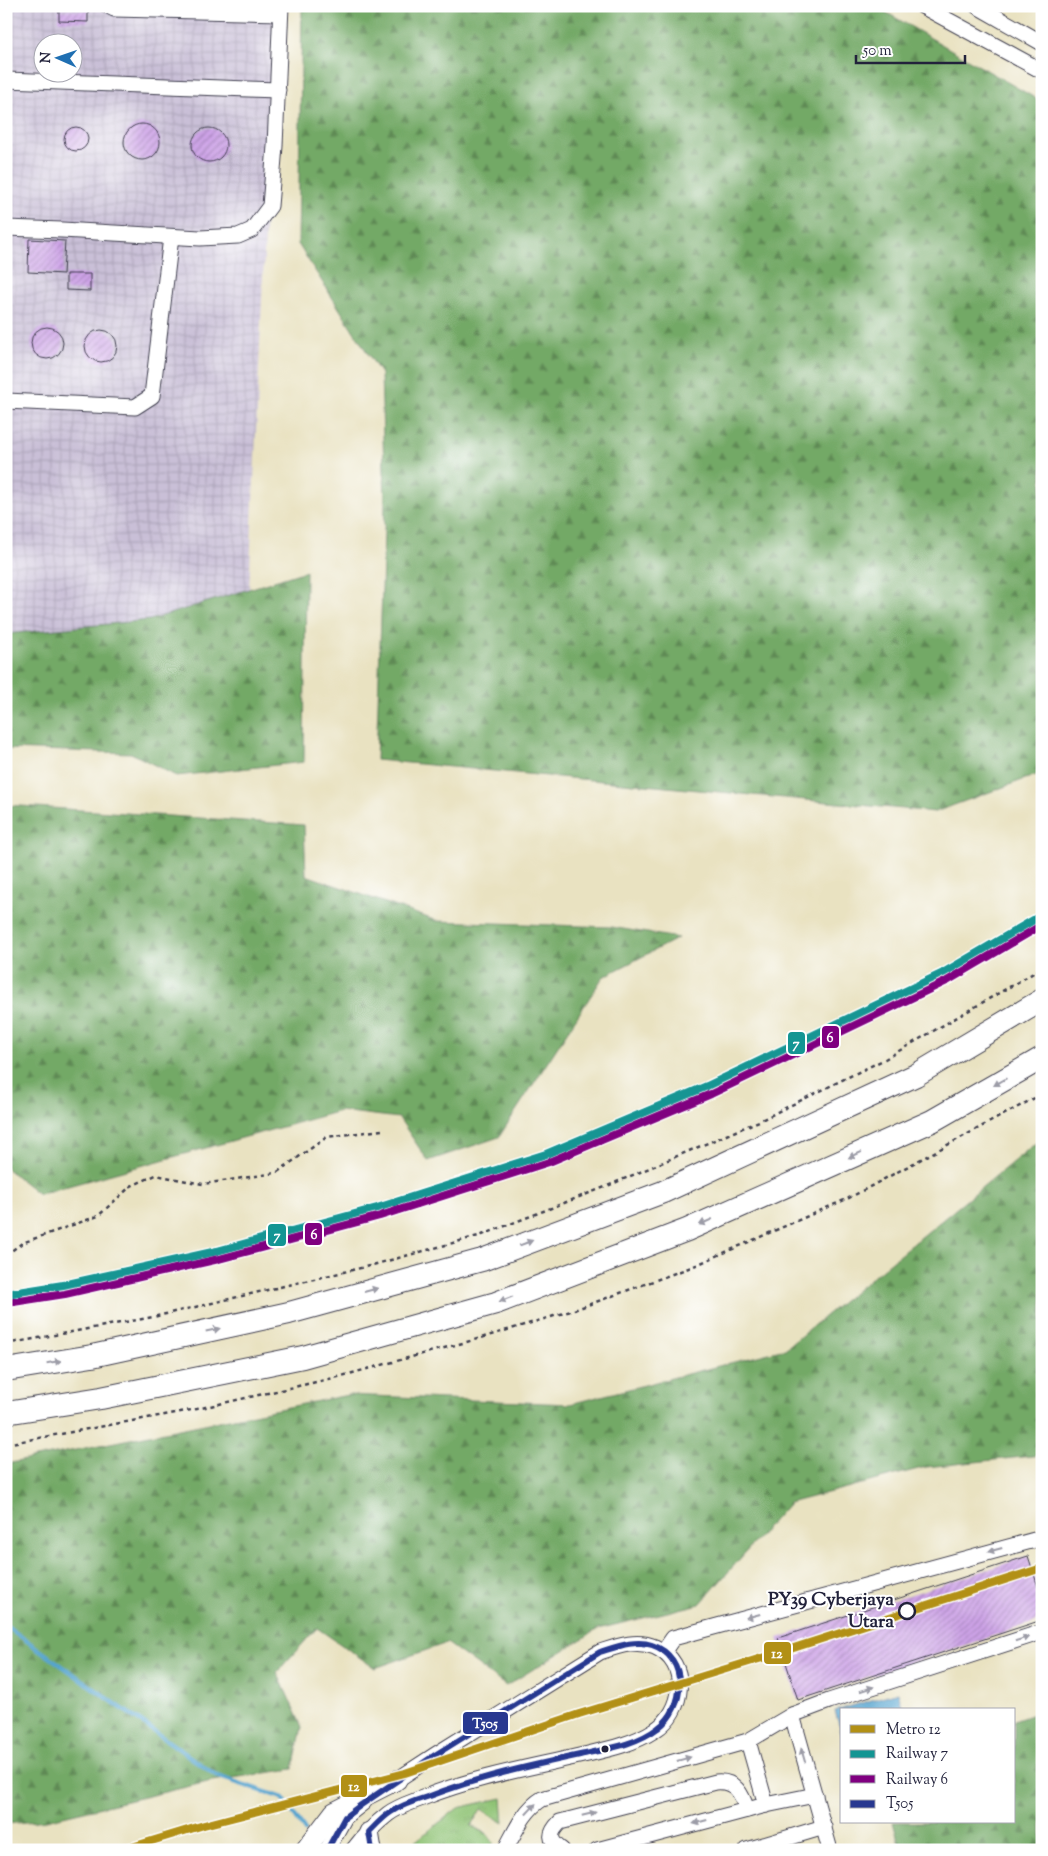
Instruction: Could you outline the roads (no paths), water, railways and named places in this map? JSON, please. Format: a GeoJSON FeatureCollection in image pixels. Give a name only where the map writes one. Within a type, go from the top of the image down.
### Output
{"type":"FeatureCollection","features":[{"type":"Feature","properties":{"kind":"highway"},"geometry":{"type":"LineString","coordinates":[[6,1370],[92,1356],[289,1313],[482,1260],[663,1192],[907,1080],[1042,1000]]}},
{"type":"Feature","properties":{"kind":"highway"},"geometry":{"type":"LineString","coordinates":[[6,1413],[101,1398],[303,1357],[496,1303],[687,1230],[932,1121],[1042,1058]]}},
{"type":"Feature","properties":{"kind":"main road"},"geometry":{"type":"LineString","coordinates":[[306,1850],[334,1812],[397,1780]]}},
{"type":"Feature","properties":{"kind":"street"},"geometry":{"type":"LineString","coordinates":[[6,228],[200,238],[238,236],[252,230],[270,206],[281,10],[114,9],[108,6]]}},
{"type":"Feature","properties":{"kind":"street"},"geometry":{"type":"LineString","coordinates":[[922,6],[1042,71]]}},
{"type":"Feature","properties":{"kind":"street"},"geometry":{"type":"LineString","coordinates":[[977,6],[1042,43]]}},
{"type":"Feature","properties":{"kind":"street"},"geometry":{"type":"LineString","coordinates":[[6,80],[278,90]]}},
{"type":"Feature","properties":{"kind":"street"},"geometry":{"type":"LineString","coordinates":[[6,401],[135,407],[152,396],[171,237]]}},
{"type":"Feature","properties":{"kind":"street"},"geometry":{"type":"LineString","coordinates":[[664,1651],[674,1638],[1042,1538]]}},
{"type":"Feature","properties":{"kind":"street"},"geometry":{"type":"LineString","coordinates":[[505,1850],[532,1805],[542,1799],[748,1741],[792,1714],[1042,1632]]}},
{"type":"Feature","properties":{"kind":"street"},"geometry":{"type":"LineString","coordinates":[[327,1850],[346,1818],[361,1805],[435,1755],[600,1652],[629,1643],[651,1645],[664,1651],[673,1662],[679,1677],[680,1692],[677,1704],[668,1721],[654,1731],[629,1742],[603,1750],[471,1781],[444,1790],[389,1813],[370,1841],[353,1850]]}},
{"type":"Feature","properties":{"kind":"street"},"geometry":{"type":"LineString","coordinates":[[792,1714],[830,1850]]}},
{"type":"Feature","properties":{"kind":"street"},"geometry":{"type":"LineString","coordinates":[[748,1741],[766,1805]]}},
{"type":"Feature","properties":{"kind":"street"},"geometry":{"type":"LineString","coordinates":[[562,1850],[555,1845],[551,1838],[552,1829],[560,1822],[716,1782],[733,1785],[742,1795],[747,1810]]}},
{"type":"Feature","properties":{"kind":"street"},"geometry":{"type":"LineString","coordinates":[[598,1850],[766,1805],[815,1795]]}},
{"type":"Feature","properties":{"kind":"street"},"geometry":{"type":"LineString","coordinates":[[747,1850],[824,1827]]}},
{"type":"Feature","properties":{"kind":"water"},"geometry":{"type":"Polygon","coordinates":[[[898,1692],[902,1708],[845,1708],[898,1692]]]}},
{"type":"Feature","properties":{"kind":"water"},"geometry":{"type":"Polygon","coordinates":[[[840,1709],[840,1728],[835,1711],[840,1709]]]}},
{"type":"Feature","properties":{"kind":"waterway"},"geometry":{"type":"LineString","coordinates":[[6,1626],[217,1776],[283,1798],[305,1831]]}},
{"type":"Feature","properties":{"kind":"metro line","name":"12"},"geometry":{"type":"LineString","coordinates":[[122,1850],[204,1825],[405,1773],[579,1714],[778,1653],[1042,1568]]}},
{"type":"Feature","properties":{"kind":"rail line","name":"7"},"geometry":{"type":"LineString","coordinates":[[6,1294],[63,1285],[217,1251],[377,1208],[546,1154],[707,1086],[943,973],[1042,915]]}},
{"type":"Feature","properties":{"kind":"rail line","name":"6"},"geometry":{"type":"LineString","coordinates":[[7,1303],[65,1294],[219,1259],[380,1216],[549,1162],[711,1094],[947,981],[1042,925]]}},
{"type":"Feature","properties":{"kind":"place","name":"PY39 Cyberjaya Utara"},"geometry":{"type":"Point","coordinates":[907,1611]}}]}
